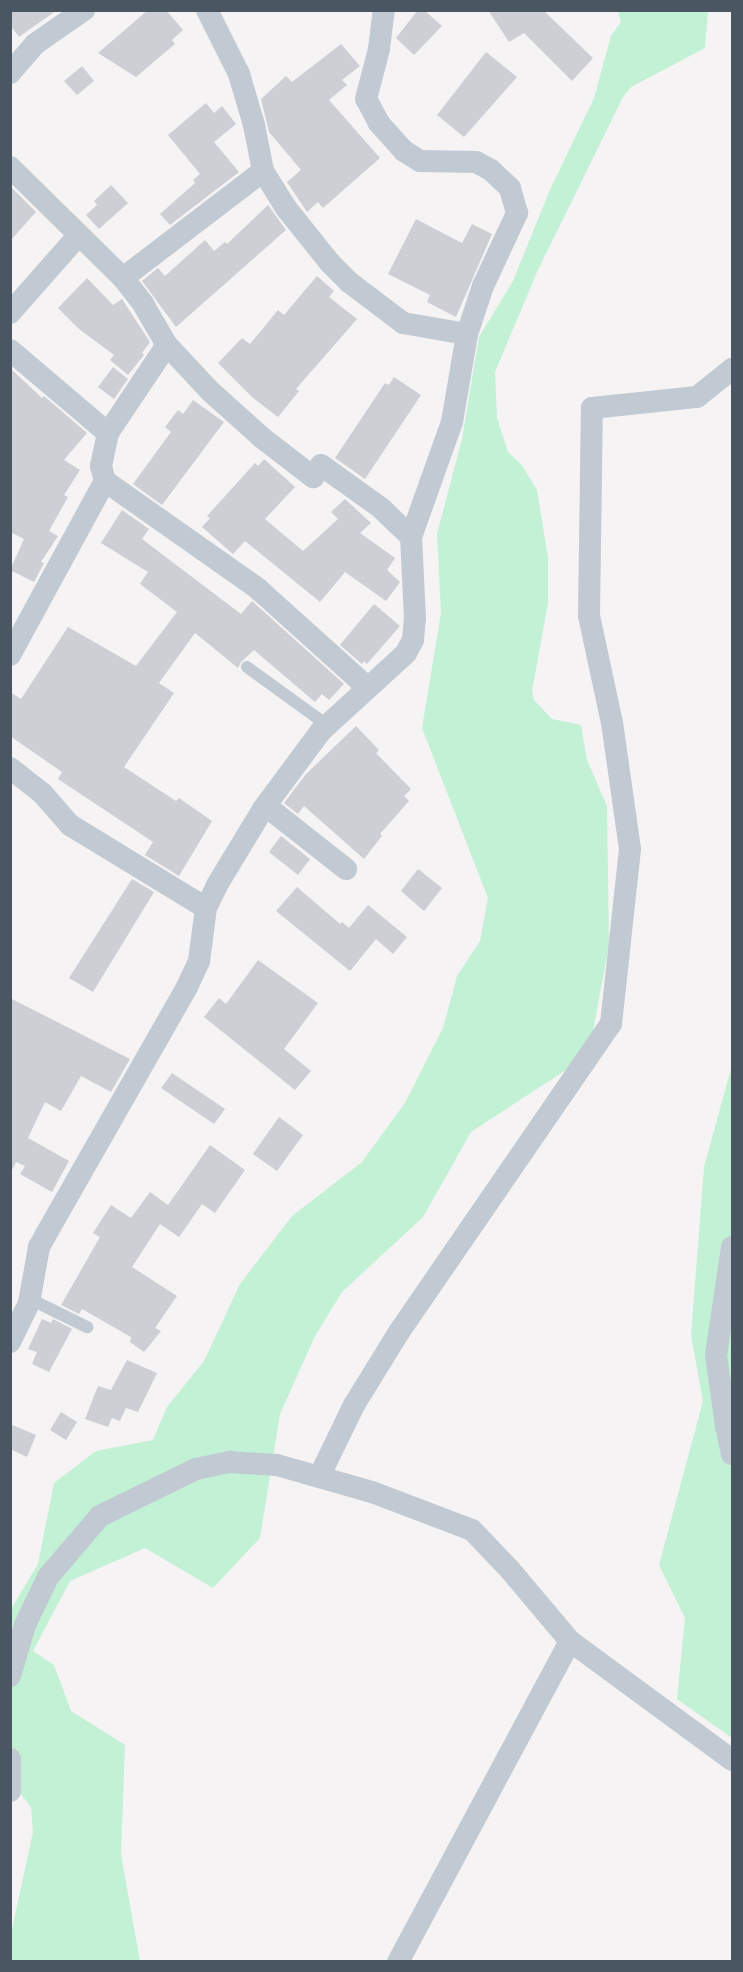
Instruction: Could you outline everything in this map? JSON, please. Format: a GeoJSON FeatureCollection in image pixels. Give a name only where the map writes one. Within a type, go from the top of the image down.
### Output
{"type":"FeatureCollection","features":[{"type":"Feature","properties":{"kind":"street"},"geometry":{"type":"LineString","coordinates":[[207,10],[238,74],[254,125],[263,171],[286,208],[330,263],[376,304],[403,323],[467,334]]}},
{"type":"Feature","properties":{"kind":"street"},"geometry":{"type":"LineString","coordinates":[[10,1342],[39,1247],[199,961],[206,908],[217,885],[266,806],[327,725],[406,653],[413,640],[415,618],[411,537],[452,422],[467,334],[483,286],[517,213],[510,188],[491,170],[476,162],[420,161],[404,152],[379,123],[366,99],[379,49],[384,10]]}},
{"type":"Feature","properties":{"kind":"street"},"geometry":{"type":"LineString","coordinates":[[10,73],[35,44],[78,12]]}},
{"type":"Feature","properties":{"kind":"street"},"geometry":{"type":"LineString","coordinates":[[10,167],[123,278],[167,345],[210,391],[261,437],[313,477],[321,465],[354,486],[411,537]]}},
{"type":"Feature","properties":{"kind":"street"},"geometry":{"type":"LineString","coordinates":[[123,278],[263,171]]}},
{"type":"Feature","properties":{"kind":"street"},"geometry":{"type":"LineString","coordinates":[[10,313],[78,236]]}},
{"type":"Feature","properties":{"kind":"street"},"geometry":{"type":"LineString","coordinates":[[167,345],[108,433],[101,466],[105,480],[257,588],[367,687]]}},
{"type":"Feature","properties":{"kind":"street"},"geometry":{"type":"LineString","coordinates":[[10,350],[108,433]]}},
{"type":"Feature","properties":{"kind":"street"},"geometry":{"type":"LineString","coordinates":[[320,1475],[354,1405],[399,1332],[611,1024],[630,849],[612,723],[589,616],[592,408],[697,397],[732,369]]}},
{"type":"Feature","properties":{"kind":"street"},"geometry":{"type":"LineString","coordinates":[[10,655],[105,480]]}},
{"type":"Feature","properties":{"kind":"street"},"geometry":{"type":"LineString","coordinates":[[10,768],[43,794],[70,825],[206,908]]}},
{"type":"Feature","properties":{"kind":"street"},"geometry":{"type":"LineString","coordinates":[[266,806],[346,869]]}},
{"type":"Feature","properties":{"kind":"street"},"geometry":{"type":"LineString","coordinates":[[732,1247],[716,1355],[732,1454]]}},
{"type":"Feature","properties":{"kind":"street"},"geometry":{"type":"LineString","coordinates":[[10,1676],[25,1625],[48,1577],[100,1516],[196,1469],[230,1462],[278,1465],[320,1475],[472,1530],[511,1571],[570,1641],[732,1760]]}},
{"type":"Feature","properties":{"kind":"street"},"geometry":{"type":"LineString","coordinates":[[398,1962],[570,1641]]}},
{"type":"Feature","properties":{"kind":"street"},"geometry":{"type":"LineString","coordinates":[[10,1759],[10,1791]]}},
{"type":"Feature","properties":{"kind":"lane"},"geometry":{"type":"LineString","coordinates":[[247,667],[327,725]]}},
{"type":"Feature","properties":{"kind":"lane"},"geometry":{"type":"LineString","coordinates":[[22,1306],[87,1327]]}},
{"type":"Feature","properties":{"kind":"green space"},"geometry":{"type":"Polygon","coordinates":[[[618,11],[708,11],[705,48],[631,87],[623,97],[537,272],[495,372],[497,418],[508,452],[521,464],[537,490],[548,558],[548,603],[532,691],[534,700],[552,719],[581,725],[587,760],[607,806],[609,946],[592,1036],[569,1068],[471,1132],[423,1217],[342,1292],[315,1336],[280,1414],[260,1538],[213,1588],[145,1548],[70,1581],[33,1651],[54,1665],[71,1711],[125,1745],[121,1855],[140,1961],[11,1961],[11,1934],[33,1832],[31,1807],[11,1782],[11,1609],[38,1564],[54,1483],[96,1451],[153,1440],[167,1407],[204,1361],[240,1284],[292,1216],[362,1162],[405,1103],[443,1028],[457,976],[480,941],[488,898],[422,728],[441,613],[437,534],[462,439],[479,337],[513,281],[549,192],[594,98],[611,36],[621,22],[618,11]]]}},
{"type":"Feature","properties":{"kind":"green space"},"geometry":{"type":"Polygon","coordinates":[[[732,1065],[732,1738],[677,1699],[685,1618],[659,1565],[703,1401],[691,1336],[704,1167],[732,1065]]]}},
{"type":"Feature","properties":{"kind":"building"},"geometry":{"type":"Polygon","coordinates":[[[10,10],[57,10],[19,37],[10,25],[10,10]]]}},
{"type":"Feature","properties":{"kind":"building"},"geometry":{"type":"Polygon","coordinates":[[[148,10],[166,10],[183,30],[172,40],[175,44],[136,77],[98,53],[148,10]]]}},
{"type":"Feature","properties":{"kind":"building"},"geometry":{"type":"Polygon","coordinates":[[[418,10],[424,10],[442,26],[414,55],[396,38],[418,10]]]}},
{"type":"Feature","properties":{"kind":"building"},"geometry":{"type":"Polygon","coordinates":[[[488,10],[543,10],[593,58],[572,81],[524,33],[509,42],[488,10]]]}},
{"type":"Feature","properties":{"kind":"building"},"geometry":{"type":"Polygon","coordinates":[[[341,44],[360,66],[342,80],[347,85],[329,100],[380,158],[323,208],[318,202],[307,212],[287,182],[301,170],[269,132],[261,99],[286,76],[292,82],[341,44]]]}},
{"type":"Feature","properties":{"kind":"building"},"geometry":{"type":"Polygon","coordinates":[[[486,52],[517,77],[464,137],[437,115],[486,52]]]}},
{"type":"Feature","properties":{"kind":"building"},"geometry":{"type":"Polygon","coordinates":[[[82,66],[94,81],[77,95],[64,81],[82,66]]]}},
{"type":"Feature","properties":{"kind":"building"},"geometry":{"type":"Polygon","coordinates":[[[206,103],[214,113],[222,106],[236,124],[214,142],[239,172],[170,225],[160,214],[195,183],[193,180],[200,174],[168,135],[206,103]]]}},
{"type":"Feature","properties":{"kind":"building"},"geometry":{"type":"Polygon","coordinates":[[[111,185],[128,203],[99,229],[86,215],[97,205],[94,201],[111,185]]]}},
{"type":"Feature","properties":{"kind":"building"},"geometry":{"type":"Polygon","coordinates":[[[10,186],[36,212],[10,241],[10,186]]]}},
{"type":"Feature","properties":{"kind":"building"},"geometry":{"type":"Polygon","coordinates":[[[268,205],[286,230],[176,327],[142,281],[158,268],[165,276],[205,240],[214,251],[225,242],[227,244],[268,205]]]}},
{"type":"Feature","properties":{"kind":"building"},"geometry":{"type":"Polygon","coordinates":[[[416,219],[462,243],[472,224],[492,234],[456,317],[427,302],[430,295],[388,274],[416,219]]]}},
{"type":"Feature","properties":{"kind":"building"},"geometry":{"type":"Polygon","coordinates":[[[317,276],[334,291],[329,297],[357,319],[296,389],[299,391],[278,417],[253,398],[218,363],[242,338],[250,344],[278,310],[284,315],[317,276]]]}},
{"type":"Feature","properties":{"kind":"building"},"geometry":{"type":"Polygon","coordinates":[[[87,278],[113,305],[122,299],[150,342],[142,353],[144,355],[128,375],[110,360],[114,355],[79,329],[58,308],[87,278]]]}},
{"type":"Feature","properties":{"kind":"building"},"geometry":{"type":"Polygon","coordinates":[[[113,367],[128,379],[114,399],[98,387],[113,367]]]}},
{"type":"Feature","properties":{"kind":"building"},"geometry":{"type":"Polygon","coordinates":[[[10,368],[42,398],[44,396],[87,433],[64,460],[80,470],[64,495],[68,497],[49,531],[58,536],[41,562],[44,563],[34,582],[10,570],[24,539],[10,532],[10,368]]]}},
{"type":"Feature","properties":{"kind":"building"},"geometry":{"type":"Polygon","coordinates":[[[394,377],[421,395],[365,479],[335,458],[385,383],[389,385],[394,377]]]}},
{"type":"Feature","properties":{"kind":"building"},"geometry":{"type":"Polygon","coordinates":[[[193,400],[224,422],[162,505],[133,484],[171,432],[165,427],[178,410],[183,414],[193,400]]]}},
{"type":"Feature","properties":{"kind":"building"},"geometry":{"type":"Polygon","coordinates":[[[264,459],[295,487],[265,519],[303,551],[338,519],[331,512],[345,499],[371,523],[360,533],[395,558],[387,570],[400,582],[386,601],[345,572],[320,602],[245,541],[233,554],[202,527],[210,518],[207,516],[255,463],[258,466],[264,459]]]}},
{"type":"Feature","properties":{"kind":"building"},"geometry":{"type":"Polygon","coordinates":[[[122,510],[149,529],[142,539],[241,614],[252,601],[344,684],[329,700],[322,694],[315,702],[254,650],[238,668],[195,633],[159,683],[174,693],[124,767],[176,801],[179,798],[212,821],[179,876],[145,855],[153,842],[58,779],[62,772],[10,736],[10,692],[21,699],[68,627],[136,666],[177,612],[140,584],[148,572],[101,543],[122,510]]]}},
{"type":"Feature","properties":{"kind":"building"},"geometry":{"type":"Polygon","coordinates":[[[374,604],[400,626],[367,664],[364,661],[362,664],[340,645],[374,604]]]}},
{"type":"Feature","properties":{"kind":"building"},"geometry":{"type":"Polygon","coordinates":[[[356,726],[379,750],[376,753],[411,789],[404,796],[409,801],[380,834],[382,836],[364,859],[304,806],[298,814],[284,803],[306,774],[356,726]]]}},
{"type":"Feature","properties":{"kind":"building"},"geometry":{"type":"Polygon","coordinates":[[[281,836],[310,859],[298,875],[269,852],[281,836]]]}},
{"type":"Feature","properties":{"kind":"building"},"geometry":{"type":"Polygon","coordinates":[[[418,869],[442,888],[424,911],[401,891],[418,869]]]}},
{"type":"Feature","properties":{"kind":"building"},"geometry":{"type":"Polygon","coordinates":[[[132,879],[154,892],[93,992],[69,978],[132,879]]]}},
{"type":"Feature","properties":{"kind":"building"},"geometry":{"type":"Polygon","coordinates":[[[297,887],[340,924],[342,922],[349,928],[368,905],[407,937],[393,954],[376,939],[350,971],[276,911],[297,887]]]}},
{"type":"Feature","properties":{"kind":"building"},"geometry":{"type":"Polygon","coordinates":[[[258,960],[318,1003],[284,1049],[311,1071],[295,1090],[204,1017],[219,998],[226,1004],[258,960]]]}},
{"type":"Feature","properties":{"kind":"building"},"geometry":{"type":"Polygon","coordinates":[[[10,998],[130,1059],[111,1092],[81,1076],[61,1111],[45,1102],[28,1138],[69,1161],[52,1192],[20,1174],[25,1166],[16,1162],[10,1174],[10,998]]]}},
{"type":"Feature","properties":{"kind":"building"},"geometry":{"type":"Polygon","coordinates":[[[172,1073],[225,1109],[214,1124],[161,1088],[172,1073]]]}},
{"type":"Feature","properties":{"kind":"building"},"geometry":{"type":"Polygon","coordinates":[[[279,1117],[303,1135],[277,1171],[253,1154],[279,1117]]]}},
{"type":"Feature","properties":{"kind":"building"},"geometry":{"type":"Polygon","coordinates":[[[210,1145],[245,1170],[215,1213],[202,1204],[179,1237],[160,1224],[132,1267],[177,1296],[155,1328],[161,1331],[144,1352],[130,1342],[131,1337],[82,1309],[79,1314],[61,1305],[100,1237],[93,1233],[111,1205],[131,1218],[150,1192],[168,1205],[210,1145]]]}},
{"type":"Feature","properties":{"kind":"building"},"geometry":{"type":"Polygon","coordinates":[[[42,1319],[51,1323],[53,1319],[72,1329],[49,1372],[32,1364],[37,1352],[28,1349],[42,1319]]]}},
{"type":"Feature","properties":{"kind":"building"},"geometry":{"type":"Polygon","coordinates":[[[127,1360],[157,1373],[138,1412],[126,1408],[120,1421],[112,1418],[108,1427],[85,1419],[98,1386],[111,1390],[127,1360]]]}},
{"type":"Feature","properties":{"kind":"building"},"geometry":{"type":"Polygon","coordinates":[[[61,1412],[77,1422],[66,1440],[50,1430],[61,1412]]]}},
{"type":"Feature","properties":{"kind":"building"},"geometry":{"type":"Polygon","coordinates":[[[10,1424],[36,1435],[27,1457],[10,1449],[10,1424]]]}}]}
